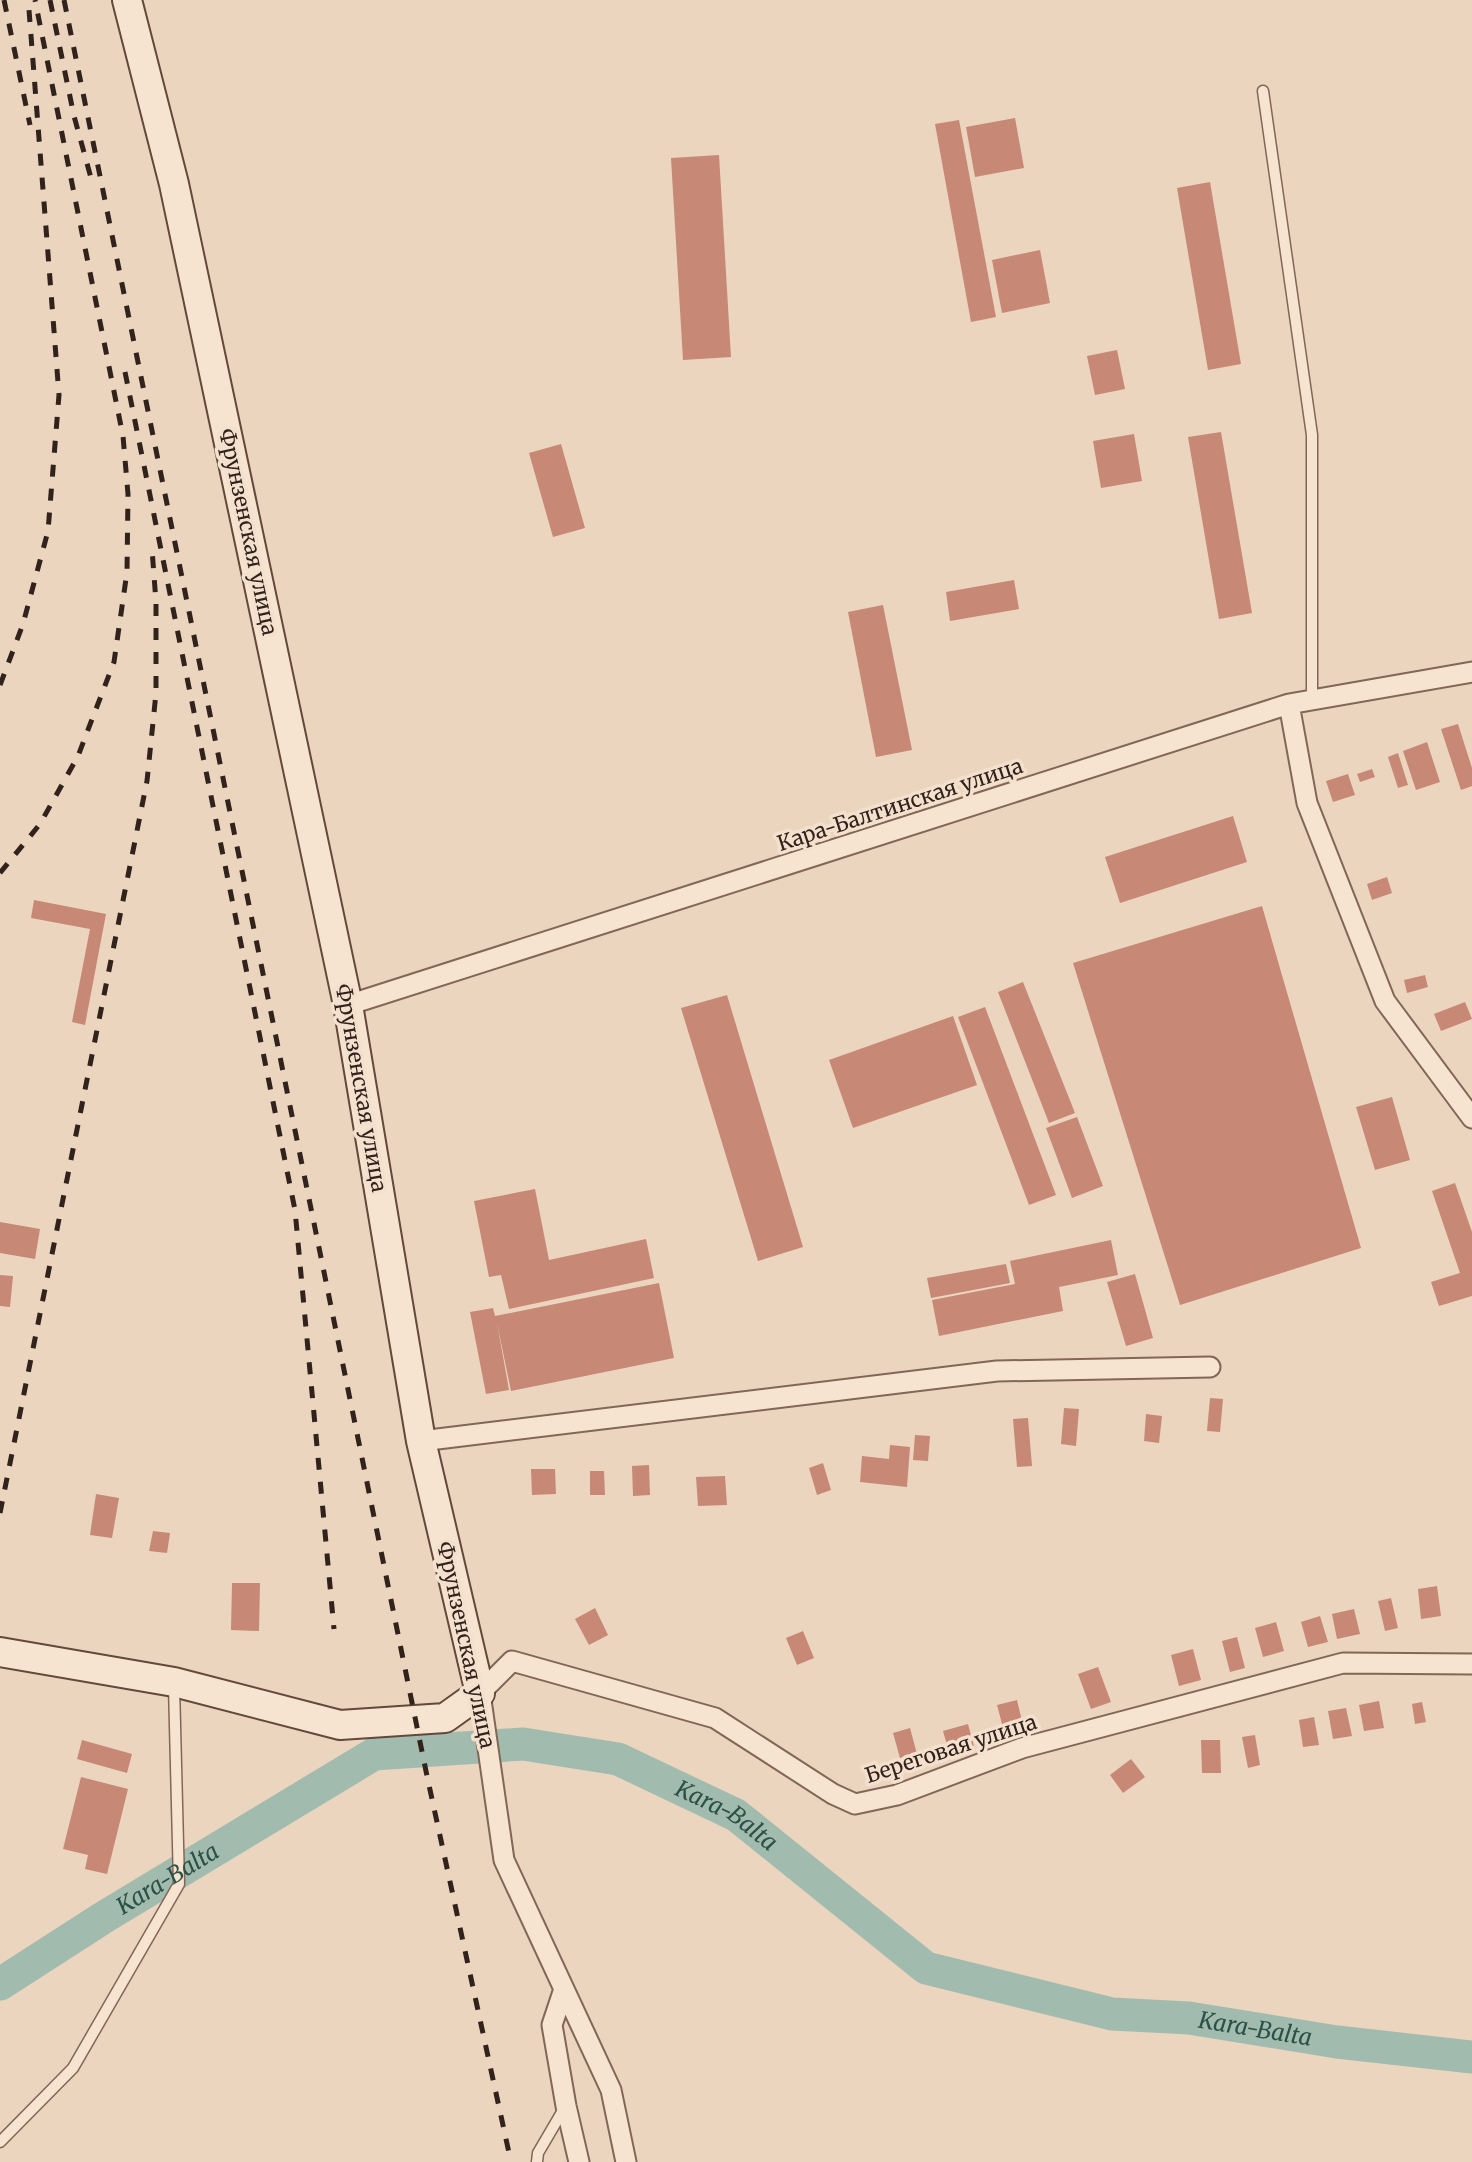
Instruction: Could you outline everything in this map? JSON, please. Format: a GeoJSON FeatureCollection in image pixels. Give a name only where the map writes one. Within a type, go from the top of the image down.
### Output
{"type":"FeatureCollection","features":[{"type":"Feature","properties":{"kind":"street","name":"Фрунзенская улица"},"geometry":{"type":"LineString","coordinates":[[127,0],[174,184],[348,1005],[421,1441],[480,1693],[504,1860],[611,2090],[626,2162]]}},
{"type":"Feature","properties":{"kind":"street","name":"Кара-Балтинская улица"},"geometry":{"type":"LineString","coordinates":[[348,1005],[1289,704],[1472,672]]}},
{"type":"Feature","properties":{"kind":"street"},"geometry":{"type":"LineString","coordinates":[[1289,704],[1307,803],[1385,1001],[1472,1118]]}},
{"type":"Feature","properties":{"kind":"street"},"geometry":{"type":"LineString","coordinates":[[421,1441],[997,1371],[1210,1367]]}},
{"type":"Feature","properties":{"kind":"street"},"geometry":{"type":"LineString","coordinates":[[0,1652],[174,1682],[340,1725],[445,1718],[480,1693]]}},
{"type":"Feature","properties":{"kind":"street","name":"Береговая улица"},"geometry":{"type":"LineString","coordinates":[[480,1693],[512,1661],[715,1718],[833,1794],[855,1804],[897,1795],[1022,1748],[1343,1663],[1472,1664]]}},
{"type":"Feature","properties":{"kind":"street"},"geometry":{"type":"LineString","coordinates":[[564,1989],[552,2025],[579,2162]]}},
{"type":"Feature","properties":{"kind":"lane"},"geometry":{"type":"LineString","coordinates":[[1263,91],[1312,435],[1312,700]]}},
{"type":"Feature","properties":{"kind":"lane"},"geometry":{"type":"LineString","coordinates":[[0,2142],[73,2068],[179,1885],[174,1682]]}},
{"type":"Feature","properties":{"kind":"lane"},"geometry":{"type":"LineString","coordinates":[[537,2162],[538,2153],[566,2106]]}},
{"type":"Feature","properties":{"kind":"building"},"geometry":{"type":"Polygon","coordinates":[[[1015,118],[1024,168],[975,177],[966,127],[1015,118]]]}},
{"type":"Feature","properties":{"kind":"building"},"geometry":{"type":"Polygon","coordinates":[[[959,120],[996,317],[971,322],[935,124],[959,120]]]}},
{"type":"Feature","properties":{"kind":"building"},"geometry":{"type":"Polygon","coordinates":[[[719,155],[731,357],[683,360],[671,158],[719,155]]]}},
{"type":"Feature","properties":{"kind":"building"},"geometry":{"type":"Polygon","coordinates":[[[1210,182],[1241,364],[1208,370],[1177,188],[1210,182]]]}},
{"type":"Feature","properties":{"kind":"building"},"geometry":{"type":"Polygon","coordinates":[[[1040,250],[1050,303],[1002,313],[992,260],[1040,250]]]}},
{"type":"Feature","properties":{"kind":"building"},"geometry":{"type":"Polygon","coordinates":[[[1117,350],[1125,389],[1095,395],[1087,356],[1117,350]]]}},
{"type":"Feature","properties":{"kind":"building"},"geometry":{"type":"Polygon","coordinates":[[[1221,432],[1252,613],[1219,619],[1188,437],[1221,432]]]}},
{"type":"Feature","properties":{"kind":"building"},"geometry":{"type":"Polygon","coordinates":[[[1134,434],[1142,481],[1101,488],[1093,441],[1134,434]]]}},
{"type":"Feature","properties":{"kind":"building"},"geometry":{"type":"Polygon","coordinates":[[[561,444],[585,528],[553,537],[529,453],[561,444]]]}},
{"type":"Feature","properties":{"kind":"building"},"geometry":{"type":"Polygon","coordinates":[[[1014,580],[1019,609],[950,621],[946,592],[1014,580]]]}},
{"type":"Feature","properties":{"kind":"building"},"geometry":{"type":"Polygon","coordinates":[[[883,605],[912,750],[876,757],[848,612],[883,605]]]}},
{"type":"Feature","properties":{"kind":"building"},"geometry":{"type":"Polygon","coordinates":[[[1458,724],[1472,768],[1472,786],[1461,790],[1441,729],[1458,724]]]}},
{"type":"Feature","properties":{"kind":"building"},"geometry":{"type":"Polygon","coordinates":[[[1427,742],[1440,782],[1416,790],[1403,751],[1427,742]]]}},
{"type":"Feature","properties":{"kind":"building"},"geometry":{"type":"Polygon","coordinates":[[[1398,753],[1408,785],[1398,788],[1388,757],[1398,753]]]}},
{"type":"Feature","properties":{"kind":"building"},"geometry":{"type":"Polygon","coordinates":[[[1372,769],[1375,777],[1360,782],[1357,774],[1372,769]]]}},
{"type":"Feature","properties":{"kind":"building"},"geometry":{"type":"Polygon","coordinates":[[[1348,774],[1355,795],[1333,802],[1326,781],[1348,774]]]}},
{"type":"Feature","properties":{"kind":"building"},"geometry":{"type":"Polygon","coordinates":[[[1233,816],[1247,862],[1120,903],[1105,857],[1233,816]]]}},
{"type":"Feature","properties":{"kind":"building"},"geometry":{"type":"Polygon","coordinates":[[[1387,877],[1392,893],[1372,900],[1367,884],[1387,877]]]}},
{"type":"Feature","properties":{"kind":"building"},"geometry":{"type":"Polygon","coordinates":[[[34,900],[106,914],[85,1025],[72,1022],[90,929],[31,918],[34,900]]]}},
{"type":"Feature","properties":{"kind":"building"},"geometry":{"type":"Polygon","coordinates":[[[1262,906],[1361,1248],[1180,1305],[1073,963],[1262,906]]]}},
{"type":"Feature","properties":{"kind":"building"},"geometry":{"type":"Polygon","coordinates":[[[1425,975],[1428,987],[1407,993],[1404,980],[1425,975]]]}},
{"type":"Feature","properties":{"kind":"building"},"geometry":{"type":"Polygon","coordinates":[[[1023,982],[1075,1113],[1049,1123],[998,992],[1023,982]]]}},
{"type":"Feature","properties":{"kind":"building"},"geometry":{"type":"Polygon","coordinates":[[[727,995],[803,1247],[758,1261],[681,1008],[727,995]]]}},
{"type":"Feature","properties":{"kind":"building"},"geometry":{"type":"Polygon","coordinates":[[[1465,1002],[1472,1019],[1441,1031],[1434,1014],[1465,1002]]]}},
{"type":"Feature","properties":{"kind":"building"},"geometry":{"type":"Polygon","coordinates":[[[985,1007],[1056,1195],[1029,1205],[958,1017],[985,1007]]]}},
{"type":"Feature","properties":{"kind":"building"},"geometry":{"type":"Polygon","coordinates":[[[953,1016],[977,1085],[853,1128],[829,1060],[953,1016]]]}},
{"type":"Feature","properties":{"kind":"building"},"geometry":{"type":"Polygon","coordinates":[[[1392,1097],[1410,1160],[1375,1170],[1356,1107],[1392,1097]]]}},
{"type":"Feature","properties":{"kind":"building"},"geometry":{"type":"Polygon","coordinates":[[[1077,1117],[1103,1186],[1072,1198],[1046,1128],[1077,1117]]]}},
{"type":"Feature","properties":{"kind":"building"},"geometry":{"type":"Polygon","coordinates":[[[1455,1183],[1472,1232],[1472,1296],[1439,1306],[1431,1282],[1460,1273],[1432,1191],[1455,1183]]]}},
{"type":"Feature","properties":{"kind":"building"},"geometry":{"type":"Polygon","coordinates":[[[535,1189],[549,1260],[646,1239],[654,1278],[509,1309],[501,1275],[489,1277],[474,1201],[535,1189]]]}},
{"type":"Feature","properties":{"kind":"building"},"geometry":{"type":"Polygon","coordinates":[[[0,1222],[40,1229],[35,1259],[0,1253],[0,1222]]]}},
{"type":"Feature","properties":{"kind":"building"},"geometry":{"type":"Polygon","coordinates":[[[1111,1240],[1118,1275],[1059,1287],[1063,1311],[939,1336],[932,1300],[1015,1284],[1010,1261],[1111,1240]]]}},
{"type":"Feature","properties":{"kind":"building"},"geometry":{"type":"Polygon","coordinates":[[[1006,1264],[1010,1283],[931,1298],[927,1278],[1006,1264]]]}},
{"type":"Feature","properties":{"kind":"building"},"geometry":{"type":"Polygon","coordinates":[[[1135,1274],[1153,1338],[1126,1346],[1107,1282],[1135,1274]]]}},
{"type":"Feature","properties":{"kind":"building"},"geometry":{"type":"Polygon","coordinates":[[[0,1275],[13,1276],[10,1307],[0,1306],[0,1275]]]}},
{"type":"Feature","properties":{"kind":"building"},"geometry":{"type":"Polygon","coordinates":[[[659,1283],[674,1358],[511,1391],[497,1323],[509,1390],[486,1394],[470,1312],[493,1308],[495,1316],[659,1283]]]}},
{"type":"Feature","properties":{"kind":"building"},"geometry":{"type":"Polygon","coordinates":[[[1210,1398],[1223,1399],[1220,1432],[1207,1431],[1210,1398]]]}},
{"type":"Feature","properties":{"kind":"building"},"geometry":{"type":"Polygon","coordinates":[[[1064,1408],[1079,1409],[1076,1446],[1061,1444],[1064,1408]]]}},
{"type":"Feature","properties":{"kind":"building"},"geometry":{"type":"Polygon","coordinates":[[[1146,1414],[1162,1416],[1159,1443],[1144,1441],[1146,1414]]]}},
{"type":"Feature","properties":{"kind":"building"},"geometry":{"type":"Polygon","coordinates":[[[1028,1418],[1032,1466],[1017,1467],[1013,1419],[1028,1418]]]}},
{"type":"Feature","properties":{"kind":"building"},"geometry":{"type":"Polygon","coordinates":[[[915,1435],[930,1436],[928,1461],[913,1460],[915,1435]]]}},
{"type":"Feature","properties":{"kind":"building"},"geometry":{"type":"Polygon","coordinates":[[[890,1445],[910,1447],[907,1487],[860,1482],[862,1456],[889,1459],[890,1445]]]}},
{"type":"Feature","properties":{"kind":"building"},"geometry":{"type":"Polygon","coordinates":[[[823,1463],[831,1490],[817,1495],[809,1468],[823,1463]]]}},
{"type":"Feature","properties":{"kind":"building"},"geometry":{"type":"Polygon","coordinates":[[[649,1465],[650,1495],[633,1496],[632,1466],[649,1465]]]}},
{"type":"Feature","properties":{"kind":"building"},"geometry":{"type":"Polygon","coordinates":[[[531,1469],[555,1469],[556,1494],[532,1495],[531,1469]]]}},
{"type":"Feature","properties":{"kind":"building"},"geometry":{"type":"Polygon","coordinates":[[[590,1471],[604,1471],[605,1495],[590,1495],[590,1471]]]}},
{"type":"Feature","properties":{"kind":"building"},"geometry":{"type":"Polygon","coordinates":[[[725,1476],[727,1505],[698,1506],[696,1477],[725,1476]]]}},
{"type":"Feature","properties":{"kind":"building"},"geometry":{"type":"Polygon","coordinates":[[[96,1494],[119,1498],[112,1538],[90,1535],[96,1494]]]}},
{"type":"Feature","properties":{"kind":"building"},"geometry":{"type":"Polygon","coordinates":[[[153,1531],[170,1533],[167,1553],[149,1551],[153,1531]]]}},
{"type":"Feature","properties":{"kind":"building"},"geometry":{"type":"Polygon","coordinates":[[[232,1583],[260,1583],[259,1631],[231,1630],[232,1583]]]}},
{"type":"Feature","properties":{"kind":"building"},"geometry":{"type":"Polygon","coordinates":[[[1437,1586],[1441,1616],[1421,1619],[1418,1589],[1437,1586]]]}},
{"type":"Feature","properties":{"kind":"building"},"geometry":{"type":"Polygon","coordinates":[[[1391,1598],[1398,1628],[1385,1631],[1378,1601],[1391,1598]]]}},
{"type":"Feature","properties":{"kind":"building"},"geometry":{"type":"Polygon","coordinates":[[[595,1608],[608,1635],[589,1645],[575,1619],[595,1608]]]}},
{"type":"Feature","properties":{"kind":"building"},"geometry":{"type":"Polygon","coordinates":[[[1354,1609],[1360,1634],[1337,1639],[1332,1614],[1354,1609]]]}},
{"type":"Feature","properties":{"kind":"building"},"geometry":{"type":"Polygon","coordinates":[[[1320,1616],[1328,1642],[1308,1647],[1301,1622],[1320,1616]]]}},
{"type":"Feature","properties":{"kind":"building"},"geometry":{"type":"Polygon","coordinates":[[[1276,1622],[1284,1651],[1263,1657],[1255,1628],[1276,1622]]]}},
{"type":"Feature","properties":{"kind":"building"},"geometry":{"type":"Polygon","coordinates":[[[803,1631],[814,1658],[797,1665],[786,1638],[803,1631]]]}},
{"type":"Feature","properties":{"kind":"building"},"geometry":{"type":"Polygon","coordinates":[[[1237,1637],[1245,1668],[1230,1672],[1222,1641],[1237,1637]]]}},
{"type":"Feature","properties":{"kind":"building"},"geometry":{"type":"Polygon","coordinates":[[[1193,1649],[1201,1680],[1179,1686],[1171,1655],[1193,1649]]]}},
{"type":"Feature","properties":{"kind":"building"},"geometry":{"type":"Polygon","coordinates":[[[1098,1667],[1111,1702],[1091,1709],[1078,1674],[1098,1667]]]}},
{"type":"Feature","properties":{"kind":"building"},"geometry":{"type":"Polygon","coordinates":[[[1017,1700],[1025,1734],[1006,1739],[997,1705],[1017,1700]]]}},
{"type":"Feature","properties":{"kind":"building"},"geometry":{"type":"Polygon","coordinates":[[[1379,1701],[1384,1728],[1364,1731],[1359,1705],[1379,1701]]]}},
{"type":"Feature","properties":{"kind":"building"},"geometry":{"type":"Polygon","coordinates":[[[1422,1702],[1426,1722],[1415,1724],[1412,1704],[1422,1702]]]}},
{"type":"Feature","properties":{"kind":"building"},"geometry":{"type":"Polygon","coordinates":[[[1346,1708],[1352,1736],[1333,1739],[1328,1711],[1346,1708]]]}},
{"type":"Feature","properties":{"kind":"building"},"geometry":{"type":"Polygon","coordinates":[[[1314,1717],[1319,1745],[1303,1747],[1299,1720],[1314,1717]]]}},
{"type":"Feature","properties":{"kind":"building"},"geometry":{"type":"Polygon","coordinates":[[[968,1724],[975,1750],[950,1756],[943,1731],[968,1724]]]}},
{"type":"Feature","properties":{"kind":"building"},"geometry":{"type":"Polygon","coordinates":[[[910,1728],[917,1754],[900,1758],[893,1733],[910,1728]]]}},
{"type":"Feature","properties":{"kind":"building"},"geometry":{"type":"Polygon","coordinates":[[[1255,1735],[1260,1765],[1248,1768],[1242,1737],[1255,1735]]]}},
{"type":"Feature","properties":{"kind":"building"},"geometry":{"type":"Polygon","coordinates":[[[82,1740],[132,1754],[127,1773],[77,1759],[82,1740]]]}},
{"type":"Feature","properties":{"kind":"building"},"geometry":{"type":"Polygon","coordinates":[[[1201,1740],[1220,1740],[1221,1773],[1202,1773],[1201,1740]]]}},
{"type":"Feature","properties":{"kind":"building"},"geometry":{"type":"Polygon","coordinates":[[[1131,1759],[1145,1777],[1123,1793],[1110,1775],[1131,1759]]]}},
{"type":"Feature","properties":{"kind":"building"},"geometry":{"type":"Polygon","coordinates":[[[81,1777],[128,1789],[107,1874],[85,1869],[88,1855],[63,1849],[81,1777]]]}},
{"type":"Feature","properties":{"kind":"waterway","name":"Kara-Balta"},"geometry":{"type":"LineString","coordinates":[[0,1984],[101,1919],[374,1754],[523,1744],[618,1759],[736,1815],[926,1968],[1112,2014],[1189,2018],[1337,2042],[1472,2057]]}},
{"type":"Feature","properties":{"kind":"railway"},"geometry":{"type":"LineString","coordinates":[[4,0],[30,125]]}},
{"type":"Feature","properties":{"kind":"railway"},"geometry":{"type":"LineString","coordinates":[[0,873],[40,824],[78,756],[114,662],[127,572],[128,494],[123,436],[35,0]]}},
{"type":"Feature","properties":{"kind":"railway"},"geometry":{"type":"LineString","coordinates":[[50,0],[74,116],[91,178]]}},
{"type":"Feature","properties":{"kind":"railway"},"geometry":{"type":"LineString","coordinates":[[64,0],[427,1776],[511,2162]]}},
{"type":"Feature","properties":{"kind":"railway"},"geometry":{"type":"LineString","coordinates":[[0,685],[23,624],[48,531],[59,395],[29,10]]}},
{"type":"Feature","properties":{"kind":"railway"},"geometry":{"type":"LineString","coordinates":[[125,372],[295,1210],[334,1629]]}},
{"type":"Feature","properties":{"kind":"railway"},"geometry":{"type":"LineString","coordinates":[[0,1513],[147,781],[156,693],[156,602],[152,549]]}}]}
